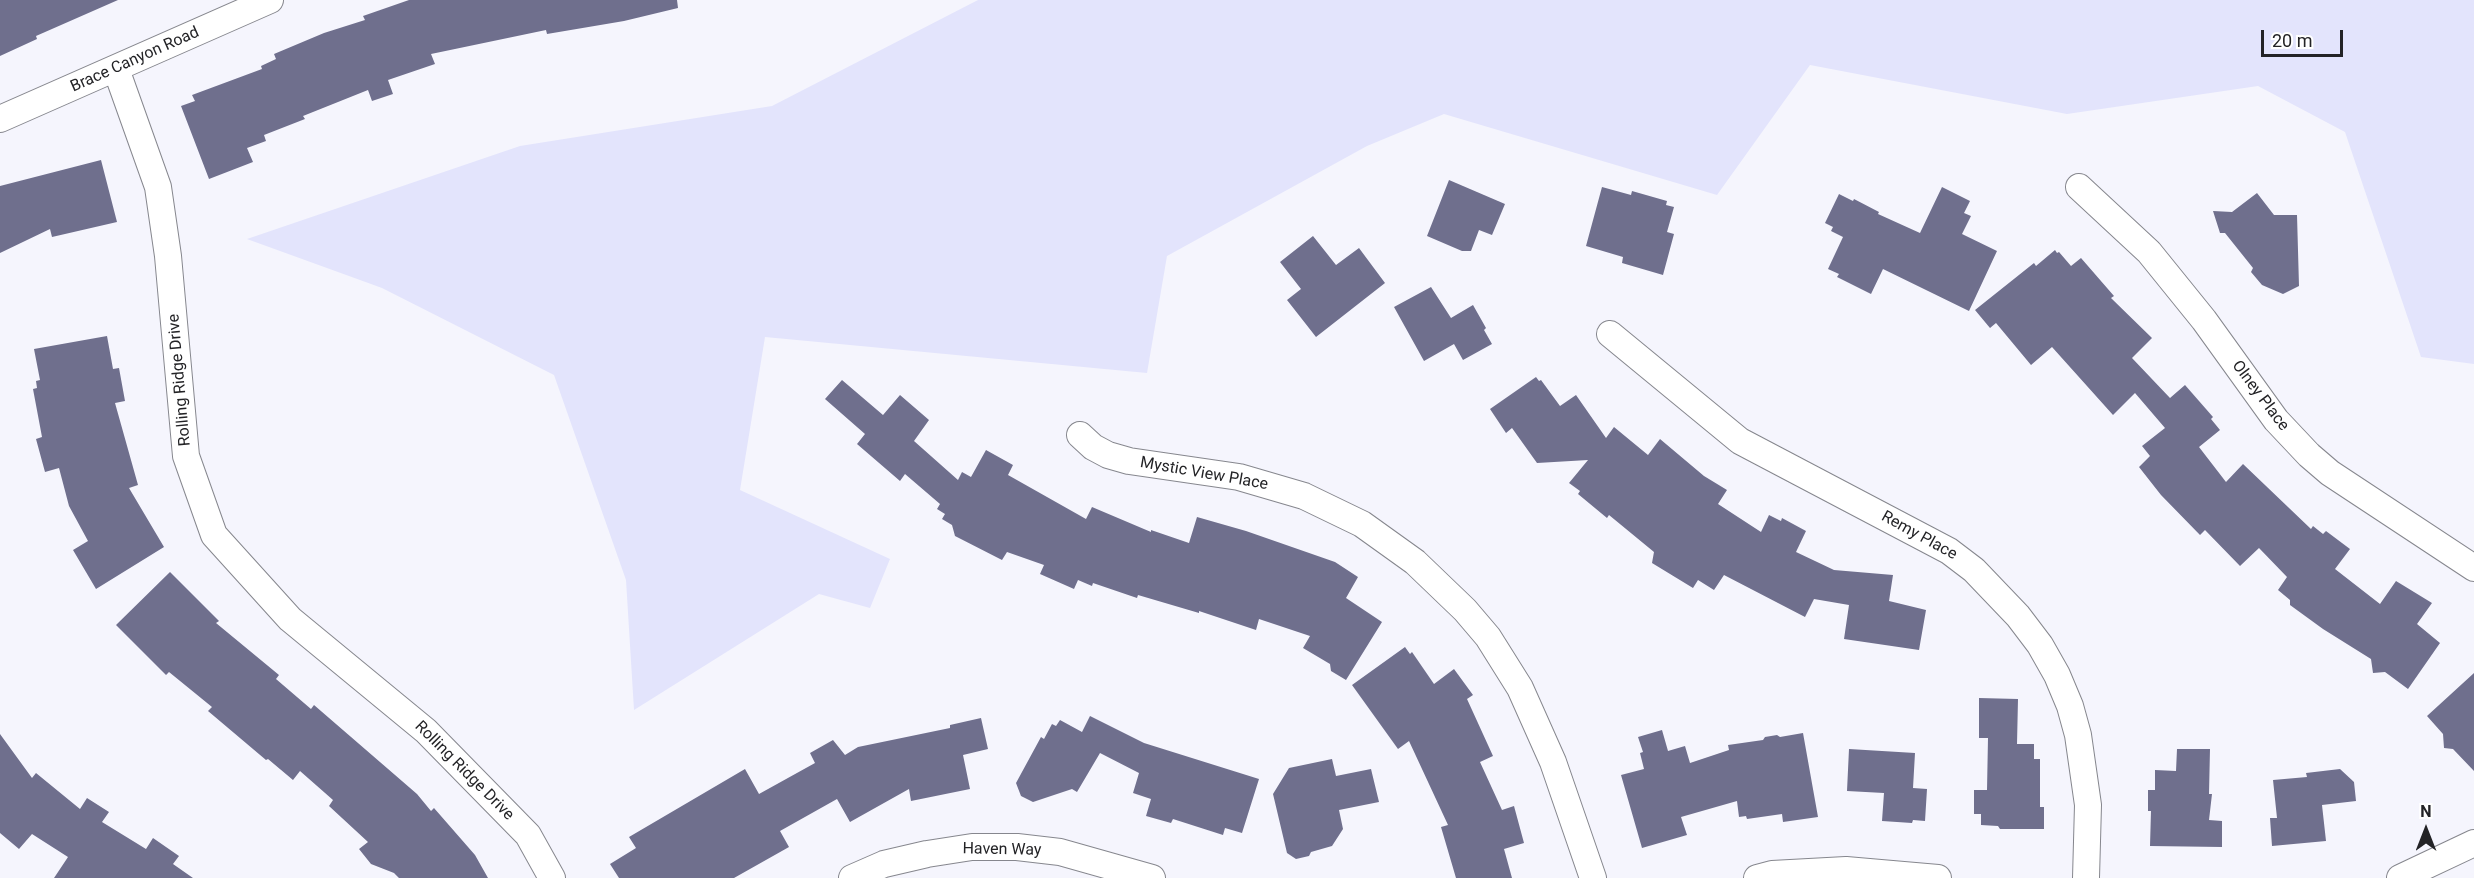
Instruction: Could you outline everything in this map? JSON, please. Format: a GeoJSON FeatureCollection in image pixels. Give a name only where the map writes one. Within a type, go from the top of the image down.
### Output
{"type":"FeatureCollection","features":[{"type":"Feature","properties":{"kind":"street","name":"Brace Canyon Road"},"geometry":{"type":"LineString","coordinates":[[0,119],[270,0]]}},
{"type":"Feature","properties":{"kind":"street","name":"Rolling Ridge Drive"},"geometry":{"type":"LineString","coordinates":[[117,69],[158,187],[168,256],[186,456],[214,535],[290,619],[426,731],[513,819],[528,835],[552,878]]}},
{"type":"Feature","properties":{"kind":"street","name":"Olney Place"},"geometry":{"type":"LineString","coordinates":[[2079,187],[2149,252],[2204,320],[2276,420],[2309,455],[2339,479],[2474,568]]}},
{"type":"Feature","properties":{"kind":"street","name":"Remy Place"},"geometry":{"type":"LineString","coordinates":[[1610,334],[1740,441],[1949,551],[1974,570],[2019,616],[2040,645],[2057,675],[2070,706],[2078,735],[2085,770],[2088,805],[2086,878]]}},
{"type":"Feature","properties":{"kind":"street","name":"Mystic View Place"},"geometry":{"type":"LineString","coordinates":[[1080,435],[1093,447],[1108,455],[1129,461],[1229,475],[1270,484],[1304,496],[1362,524],[1415,562],[1441,586],[1488,637],[1520,688],[1553,762],[1593,878]]}},
{"type":"Feature","properties":{"kind":"street"},"geometry":{"type":"LineString","coordinates":[[2400,878],[2474,843]]}},
{"type":"Feature","properties":{"kind":"street","name":"Haven Way"},"geometry":{"type":"LineString","coordinates":[[852,878],[884,864],[972,847],[1017,847],[1060,852],[1152,878]]}},
{"type":"Feature","properties":{"kind":"street"},"geometry":{"type":"LineString","coordinates":[[1757,878],[1772,874],[1846,870],[1938,878]]}},
{"type":"Feature","properties":{"kind":"shaded area"},"geometry":{"type":"Polygon","coordinates":[[[978,0],[2474,0],[2474,364],[2421,357],[2345,132],[2258,86],[2067,114],[1810,65],[1717,195],[1444,114],[1367,146],[1167,256],[1147,373],[765,337],[740,490],[890,559],[870,608],[819,594],[634,710],[626,580],[554,375],[382,288],[247,239],[520,146],[772,106],[978,0]]]}},
{"type":"Feature","properties":{"kind":"building"},"geometry":{"type":"Polygon","coordinates":[[[0,0],[118,0],[36,36],[37,39],[0,56],[0,0]]]}},
{"type":"Feature","properties":{"kind":"building"},"geometry":{"type":"Polygon","coordinates":[[[409,0],[677,0],[678,8],[624,21],[547,34],[546,30],[431,54],[435,64],[388,80],[393,94],[372,101],[368,90],[303,116],[305,119],[264,135],[266,141],[247,148],[253,162],[209,179],[181,106],[195,101],[192,95],[262,69],[261,66],[276,59],[274,54],[324,33],[365,20],[363,16],[409,0]]]}},
{"type":"Feature","properties":{"kind":"building"},"geometry":{"type":"Polygon","coordinates":[[[101,160],[117,222],[52,237],[50,229],[0,253],[0,186],[101,160]]]}},
{"type":"Feature","properties":{"kind":"building"},"geometry":{"type":"Polygon","coordinates":[[[1449,180],[1505,204],[1492,235],[1479,230],[1471,251],[1462,251],[1427,236],[1449,180]]]}},
{"type":"Feature","properties":{"kind":"building"},"geometry":{"type":"Polygon","coordinates":[[[1602,187],[1631,195],[1632,191],[1667,201],[1666,205],[1674,207],[1667,232],[1674,234],[1663,275],[1622,263],[1623,257],[1586,246],[1602,187]]]}},
{"type":"Feature","properties":{"kind":"building"},"geometry":{"type":"Polygon","coordinates":[[[1942,187],[1970,201],[1964,213],[1971,216],[1962,234],[1997,251],[1969,311],[1883,269],[1871,294],[1837,277],[1839,274],[1828,269],[1843,237],[1831,231],[1833,227],[1825,223],[1839,194],[1853,201],[1854,199],[1879,212],[1878,214],[1920,233],[1942,187]]]}},
{"type":"Feature","properties":{"kind":"building"},"geometry":{"type":"Polygon","coordinates":[[[2257,193],[2274,215],[2297,215],[2299,286],[2283,294],[2262,285],[2251,272],[2253,268],[2225,233],[2220,233],[2213,211],[2232,212],[2257,193]]]}},
{"type":"Feature","properties":{"kind":"building"},"geometry":{"type":"Polygon","coordinates":[[[1313,236],[1336,265],[1359,248],[1385,283],[1316,337],[1287,300],[1301,289],[1280,262],[1313,236]]]}},
{"type":"Feature","properties":{"kind":"building"},"geometry":{"type":"Polygon","coordinates":[[[2055,250],[2071,266],[2081,258],[2114,296],[2111,298],[2152,338],[2132,358],[2170,398],[2185,385],[2213,417],[2211,419],[2220,430],[2199,447],[2226,482],[2243,464],[2311,529],[2313,526],[2323,534],[2326,531],[2350,549],[2335,569],[2380,604],[2396,581],[2432,603],[2417,624],[2440,643],[2408,689],[2385,672],[2373,673],[2371,659],[2290,605],[2290,600],[2278,590],[2287,577],[2259,548],[2240,566],[2205,530],[2200,535],[2161,495],[2139,467],[2150,456],[2142,446],[2165,428],[2135,393],[2113,415],[2052,347],[2031,365],[1996,323],[1990,328],[1975,310],[2034,263],[2036,266],[2055,250]]]}},
{"type":"Feature","properties":{"kind":"building"},"geometry":{"type":"Polygon","coordinates":[[[1431,287],[1451,318],[1473,305],[1492,344],[1463,360],[1454,344],[1424,361],[1394,307],[1431,287]]]}},
{"type":"Feature","properties":{"kind":"building"},"geometry":{"type":"Polygon","coordinates":[[[107,336],[113,369],[119,368],[125,401],[115,403],[138,485],[129,488],[164,547],[96,589],[73,550],[88,541],[69,506],[59,468],[45,472],[36,439],[42,437],[33,389],[37,388],[36,381],[40,380],[34,349],[107,336]]]}},
{"type":"Feature","properties":{"kind":"building"},"geometry":{"type":"Polygon","coordinates":[[[1536,377],[1539,381],[1541,380],[1560,406],[1576,395],[1606,438],[1614,427],[1648,455],[1660,439],[1704,476],[1727,490],[1718,504],[1761,532],[1769,515],[1781,521],[1782,518],[1806,531],[1796,552],[1834,570],[1893,575],[1889,601],[1926,610],[1919,650],[1844,639],[1849,605],[1814,599],[1805,617],[1724,575],[1714,590],[1698,580],[1693,588],[1652,563],[1654,552],[1609,515],[1607,518],[1578,494],[1580,491],[1569,483],[1588,460],[1537,463],[1512,428],[1506,433],[1490,409],[1536,377]]]}},
{"type":"Feature","properties":{"kind":"building"},"geometry":{"type":"Polygon","coordinates":[[[842,380],[883,415],[900,395],[929,420],[914,441],[958,480],[962,472],[971,477],[986,450],[1013,465],[1008,475],[1086,519],[1092,507],[1151,532],[1151,530],[1189,543],[1197,517],[1246,531],[1335,562],[1358,577],[1346,598],[1382,622],[1346,680],[1331,671],[1330,664],[1303,648],[1310,636],[1259,619],[1256,630],[1199,611],[1199,613],[1138,595],[1137,598],[1078,580],[1074,589],[1040,574],[1044,565],[1007,552],[1002,560],[955,536],[952,525],[942,519],[945,514],[937,509],[940,504],[905,474],[900,481],[857,444],[865,434],[825,399],[842,380]]]}},
{"type":"Feature","properties":{"kind":"building"},"geometry":{"type":"Polygon","coordinates":[[[170,572],[219,621],[216,623],[279,675],[276,679],[311,709],[314,705],[417,794],[431,811],[434,808],[475,855],[488,878],[399,878],[394,873],[371,864],[359,849],[368,842],[329,806],[333,800],[300,771],[293,780],[268,759],[266,760],[208,711],[212,707],[169,672],[166,675],[116,625],[170,572]]]}},
{"type":"Feature","properties":{"kind":"building"},"geometry":{"type":"Polygon","coordinates":[[[1405,647],[1410,654],[1412,652],[1434,684],[1454,669],[1473,695],[1467,699],[1493,756],[1480,762],[1502,810],[1514,806],[1524,843],[1504,849],[1512,878],[1456,878],[1441,827],[1448,825],[1409,741],[1398,749],[1352,685],[1405,647]]]}},
{"type":"Feature","properties":{"kind":"building"},"geometry":{"type":"Polygon","coordinates":[[[2474,673],[2474,771],[2453,749],[2444,748],[2443,734],[2427,716],[2474,673]]]}},
{"type":"Feature","properties":{"kind":"building"},"geometry":{"type":"Polygon","coordinates":[[[1979,698],[2018,699],[2017,744],[2034,744],[2034,759],[2040,759],[2040,807],[2044,807],[2044,829],[2000,829],[1998,826],[1981,825],[1981,814],[1974,814],[1974,790],[1987,790],[1988,738],[1979,738],[1979,698]]]}},
{"type":"Feature","properties":{"kind":"building"},"geometry":{"type":"Polygon","coordinates":[[[1090,716],[1144,743],[1259,779],[1242,833],[1225,828],[1223,835],[1173,819],[1171,823],[1146,816],[1151,799],[1133,793],[1139,773],[1100,753],[1077,792],[1072,789],[1033,802],[1021,796],[1016,783],[1041,737],[1044,739],[1052,724],[1056,726],[1060,720],[1082,732],[1090,716]]]}},
{"type":"Feature","properties":{"kind":"building"},"geometry":{"type":"Polygon","coordinates":[[[981,718],[988,749],[963,755],[970,789],[911,801],[909,789],[850,822],[837,799],[780,831],[789,847],[734,878],[619,878],[610,864],[636,848],[629,837],[745,769],[759,794],[815,763],[810,753],[833,740],[845,755],[858,747],[950,728],[950,725],[981,718]]]}},
{"type":"Feature","properties":{"kind":"building"},"geometry":{"type":"Polygon","coordinates":[[[1662,730],[1668,751],[1685,746],[1690,763],[1729,750],[1728,745],[1763,740],[1765,737],[1777,735],[1780,737],[1803,733],[1818,817],[1783,822],[1782,814],[1747,819],[1746,816],[1739,817],[1737,801],[1681,817],[1687,835],[1642,848],[1621,775],[1644,769],[1640,753],[1643,752],[1638,737],[1662,730]]]}},
{"type":"Feature","properties":{"kind":"building"},"geometry":{"type":"Polygon","coordinates":[[[0,734],[32,778],[36,773],[80,809],[87,798],[109,812],[102,822],[146,849],[153,838],[179,856],[173,864],[193,878],[54,878],[68,857],[32,834],[19,849],[0,833],[0,734]]]}},
{"type":"Feature","properties":{"kind":"building"},"geometry":{"type":"Polygon","coordinates":[[[1849,749],[1915,753],[1913,788],[1927,789],[1925,821],[1913,820],[1912,823],[1882,821],[1884,793],[1847,791],[1849,749]]]}},
{"type":"Feature","properties":{"kind":"building"},"geometry":{"type":"Polygon","coordinates":[[[2177,749],[2210,749],[2209,794],[2212,794],[2209,820],[2222,821],[2222,847],[2150,846],[2151,811],[2148,811],[2148,790],[2155,790],[2155,770],[2176,771],[2177,749]]]}},
{"type":"Feature","properties":{"kind":"building"},"geometry":{"type":"Polygon","coordinates":[[[1332,759],[1336,776],[1371,769],[1379,802],[1339,810],[1343,829],[1332,846],[1296,859],[1287,853],[1273,794],[1289,768],[1332,759]]]}},
{"type":"Feature","properties":{"kind":"building"},"geometry":{"type":"Polygon","coordinates":[[[2340,769],[2354,782],[2356,801],[2322,805],[2326,841],[2272,846],[2270,818],[2277,818],[2273,780],[2307,777],[2306,773],[2340,769]]]}}]}
